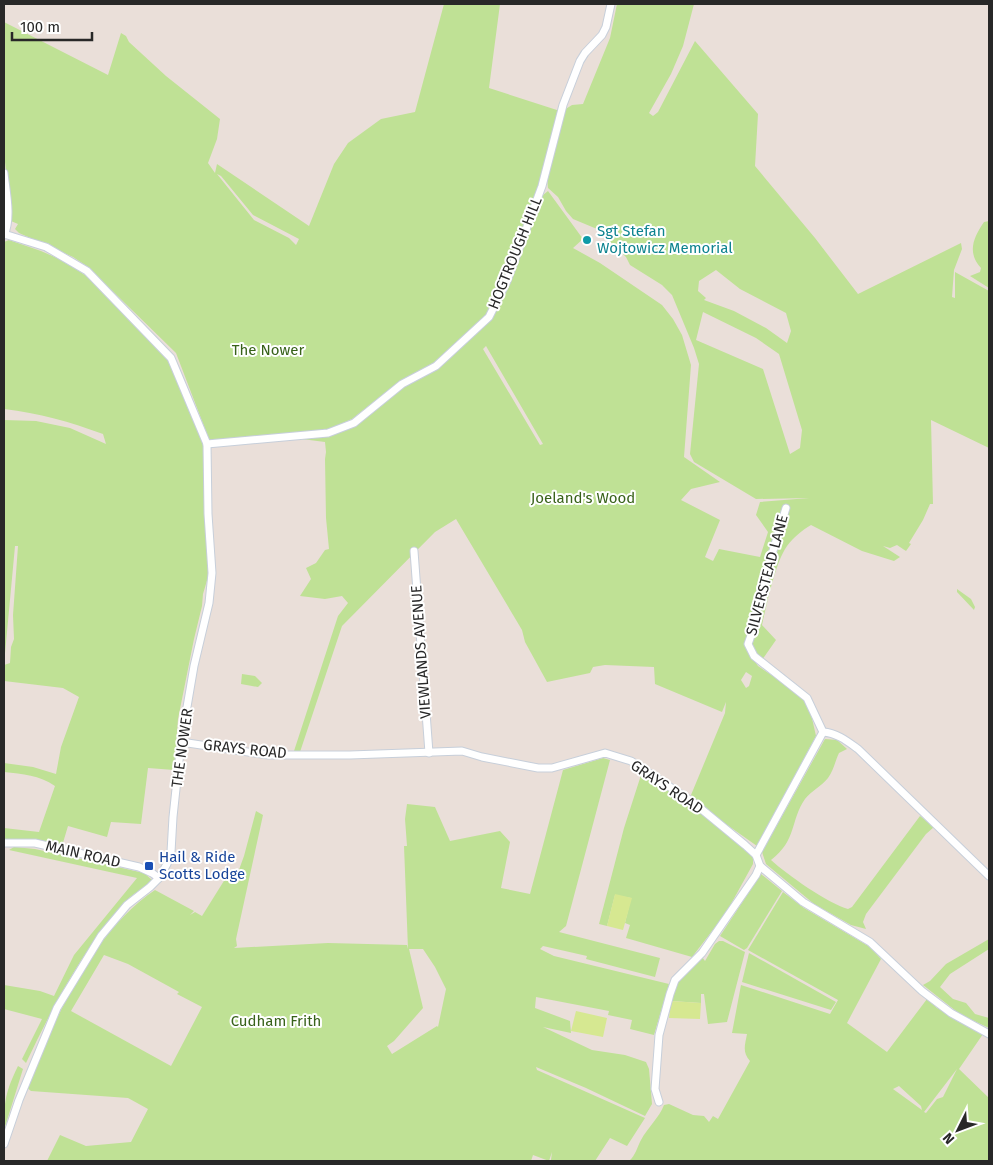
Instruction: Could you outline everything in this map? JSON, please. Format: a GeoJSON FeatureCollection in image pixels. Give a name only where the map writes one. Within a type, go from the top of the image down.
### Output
{"type":"FeatureCollection","features":[{"type":"Feature","properties":{"kind":"street","name":"HOGTROUGH HILL"},"geometry":{"type":"LineString","coordinates":[[207,444],[328,433],[354,423],[402,384],[436,366],[489,317],[508,281],[542,186],[563,105],[580,61],[585,52],[602,35],[611,4]]}},
{"type":"Feature","properties":{"kind":"street"},"geometry":{"type":"LineString","coordinates":[[4,173],[8,228],[4,235]]}},
{"type":"Feature","properties":{"kind":"street","name":"THE NOWER"},"geometry":{"type":"LineString","coordinates":[[4,235],[46,248],[87,271],[165,351],[171,358],[207,444],[208,514],[212,573],[211,593],[194,666],[181,742],[171,852],[159,878]]}},
{"type":"Feature","properties":{"kind":"street","name":"SILVERSTEAD LANE"},"geometry":{"type":"LineString","coordinates":[[786,508],[759,597],[754,627],[748,644],[754,656],[807,698],[823,732]]}},
{"type":"Feature","properties":{"kind":"street","name":"VIEWLANDS AVENUE"},"geometry":{"type":"LineString","coordinates":[[414,550],[429,753]]}},
{"type":"Feature","properties":{"kind":"street"},"geometry":{"type":"LineString","coordinates":[[989,876],[858,749],[843,738],[830,732],[823,732],[756,855],[760,866],[803,902],[870,942],[922,991],[945,1008],[989,1034]]}},
{"type":"Feature","properties":{"kind":"street","name":"GRAYS ROAD"},"geometry":{"type":"LineString","coordinates":[[181,742],[268,755],[462,751],[482,758],[538,768],[552,768],[605,754],[631,761],[694,803],[756,855]]}},
{"type":"Feature","properties":{"kind":"street","name":"MAIN ROAD"},"geometry":{"type":"LineString","coordinates":[[4,843],[35,843],[139,868],[159,878]]}},
{"type":"Feature","properties":{"kind":"street"},"geometry":{"type":"LineString","coordinates":[[659,1102],[655,1089],[659,1035],[675,980],[702,953],[756,875],[760,866]]}},
{"type":"Feature","properties":{"kind":"street"},"geometry":{"type":"LineString","coordinates":[[4,1144],[19,1100],[57,1008],[101,936],[126,905],[159,878]]}},
{"type":"Feature","properties":{"kind":"green space","name":"The Nower"},"geometry":{"type":"Polygon","coordinates":[[[444,4],[500,4],[489,88],[560,111],[540,186],[503,281],[487,315],[435,362],[400,381],[352,419],[327,430],[210,442],[176,353],[88,267],[73,257],[19,233],[15,229],[18,224],[11,221],[4,152],[4,22],[108,75],[121,33],[126,36],[129,42],[166,76],[220,119],[217,139],[208,163],[215,173],[217,164],[309,226],[334,164],[348,143],[381,119],[415,112],[444,4]],[[217,174],[254,220],[289,238],[296,245],[299,239],[253,215],[221,176],[217,174]]]}},
{"type":"Feature","properties":{"kind":"green space","name":"Joeland's Wood"},"geometry":{"type":"Polygon","coordinates":[[[617,4],[694,4],[683,46],[671,74],[649,113],[653,116],[658,112],[695,41],[758,114],[755,166],[815,238],[858,294],[961,243],[962,249],[954,270],[952,297],[955,298],[955,272],[989,291],[989,448],[931,420],[933,504],[930,504],[906,551],[897,545],[890,548],[883,546],[900,557],[894,561],[862,551],[811,525],[798,534],[787,546],[779,563],[762,625],[776,640],[762,660],[750,644],[753,623],[746,644],[751,656],[758,666],[794,690],[809,705],[816,736],[757,846],[723,822],[691,795],[725,713],[726,702],[722,712],[655,684],[654,667],[605,665],[593,667],[590,673],[547,682],[525,642],[522,630],[456,519],[435,532],[342,626],[300,752],[294,751],[338,616],[348,603],[342,596],[325,599],[300,596],[311,579],[306,568],[316,563],[325,550],[329,549],[326,518],[326,452],[325,442],[294,438],[326,437],[355,426],[402,387],[435,370],[490,321],[511,282],[543,195],[548,191],[583,239],[573,248],[600,263],[662,305],[682,335],[691,365],[684,457],[720,482],[691,489],[681,500],[720,520],[705,557],[713,561],[719,549],[760,557],[768,532],[756,515],[760,502],[809,498],[756,499],[694,462],[690,454],[699,364],[672,295],[662,285],[630,265],[626,257],[597,229],[573,219],[558,197],[548,188],[547,178],[564,110],[572,105],[583,104],[610,38],[617,4]],[[716,270],[699,281],[698,291],[706,298],[704,300],[734,311],[766,328],[787,343],[791,331],[786,313],[740,289],[716,270]],[[703,312],[696,340],[763,369],[790,454],[800,448],[802,430],[779,354],[756,338],[703,312]],[[486,346],[483,349],[540,445],[543,444],[486,346]],[[746,672],[741,680],[746,688],[749,686],[752,676],[746,672]]]}},
{"type":"Feature","properties":{"kind":"green space"},"geometry":{"type":"Polygon","coordinates":[[[989,221],[989,288],[970,276],[980,272],[981,268],[974,257],[973,245],[984,222],[989,221]]]}},
{"type":"Feature","properties":{"kind":"green space"},"geometry":{"type":"Polygon","coordinates":[[[9,240],[66,262],[89,278],[169,360],[205,441],[208,577],[178,719],[174,770],[148,768],[141,824],[111,822],[107,837],[68,826],[62,846],[35,840],[4,839],[4,828],[39,832],[55,786],[37,777],[4,772],[4,763],[33,767],[56,774],[61,747],[79,697],[63,688],[4,681],[4,665],[10,663],[11,647],[14,639],[13,615],[18,546],[15,546],[4,664],[4,420],[36,421],[70,428],[106,444],[103,434],[66,422],[4,409],[4,242],[9,240]]]}},
{"type":"Feature","properties":{"kind":"green space"},"geometry":{"type":"Polygon","coordinates":[[[957,589],[971,599],[975,607],[974,610],[957,592],[957,589]]]}},
{"type":"Feature","properties":{"kind":"green space"},"geometry":{"type":"Polygon","coordinates":[[[242,674],[255,676],[262,683],[258,687],[241,684],[242,674]]]}},
{"type":"Feature","properties":{"kind":"green space"},"geometry":{"type":"Polygon","coordinates":[[[825,739],[837,740],[847,749],[839,753],[828,778],[810,793],[800,807],[789,838],[779,853],[771,860],[778,866],[819,895],[848,909],[852,907],[920,816],[934,827],[926,834],[866,914],[863,922],[866,929],[851,925],[814,904],[766,864],[762,852],[825,739]]]}},
{"type":"Feature","properties":{"kind":"green space","name":"Cudham Frith"},"geometry":{"type":"Polygon","coordinates":[[[603,758],[610,760],[566,926],[559,932],[660,958],[655,977],[586,959],[587,956],[543,946],[540,949],[554,956],[669,984],[654,1035],[630,1029],[632,1020],[608,1015],[609,1011],[536,997],[535,1008],[570,1021],[571,1033],[543,1027],[592,1050],[625,1055],[646,1062],[649,1069],[652,1104],[645,1116],[536,1067],[537,1070],[645,1118],[627,1146],[610,1138],[595,1161],[555,1161],[551,1160],[552,1152],[549,1161],[533,1155],[531,1161],[47,1161],[60,1135],[86,1146],[131,1142],[148,1109],[128,1098],[31,1091],[26,1087],[63,1006],[78,979],[94,953],[112,930],[132,908],[155,890],[194,911],[190,915],[195,912],[202,916],[227,876],[236,878],[256,811],[263,815],[236,939],[237,946],[234,948],[328,943],[407,945],[408,949],[404,846],[407,846],[405,819],[407,804],[435,807],[450,841],[500,831],[510,842],[501,888],[530,894],[563,770],[603,758]],[[409,949],[423,1008],[394,1041],[387,1046],[392,1054],[438,1027],[446,989],[423,949],[409,949]],[[104,955],[71,1011],[171,1066],[202,1007],[128,964],[104,955]]]}},
{"type":"Feature","properties":{"kind":"green space"},"geometry":{"type":"Polygon","coordinates":[[[642,772],[697,808],[753,856],[753,864],[726,913],[692,957],[626,938],[630,925],[625,923],[631,898],[615,895],[607,926],[599,924],[624,828],[642,772]]]}},
{"type":"Feature","properties":{"kind":"green space"},"geometry":{"type":"Polygon","coordinates":[[[14,847],[35,849],[144,873],[152,880],[125,901],[94,941],[57,1001],[26,1063],[22,1059],[42,1019],[4,1009],[4,985],[40,991],[54,996],[74,955],[137,878],[9,850],[14,847]]]}},
{"type":"Feature","properties":{"kind":"green space"},"geometry":{"type":"Polygon","coordinates":[[[761,874],[782,891],[744,950],[720,936],[761,874]]]}},
{"type":"Feature","properties":{"kind":"green space"},"geometry":{"type":"Polygon","coordinates":[[[783,892],[804,908],[870,947],[881,959],[847,1023],[887,1052],[927,999],[937,1008],[983,1034],[959,1069],[989,1098],[989,1161],[629,1161],[664,1105],[669,1104],[693,1115],[704,1116],[709,1122],[713,1116],[718,1119],[750,1061],[745,1051],[747,1034],[732,1033],[741,985],[830,1014],[838,1000],[748,950],[783,892]],[[957,1069],[924,1112],[926,1113],[937,1099],[943,1097],[957,1069]],[[899,1086],[893,1089],[922,1110],[921,1106],[899,1086]]]}},
{"type":"Feature","properties":{"kind":"green space"},"geometry":{"type":"Polygon","coordinates":[[[615,894],[632,898],[623,930],[607,926],[615,894]]]}},
{"type":"Feature","properties":{"kind":"green space"},"geometry":{"type":"Polygon","coordinates":[[[989,939],[989,949],[950,974],[940,987],[953,999],[966,1003],[975,1014],[989,1018],[989,1028],[961,1015],[923,985],[930,981],[946,964],[989,939]]]}},
{"type":"Feature","properties":{"kind":"green space"},"geometry":{"type":"Polygon","coordinates":[[[723,941],[745,952],[727,1022],[708,1024],[704,994],[701,994],[701,1003],[671,1001],[677,982],[702,957],[705,961],[715,944],[723,941]]]}},
{"type":"Feature","properties":{"kind":"green space"},"geometry":{"type":"Polygon","coordinates":[[[749,953],[836,1002],[831,1010],[742,982],[749,953]]]}},
{"type":"Feature","properties":{"kind":"green space"},"geometry":{"type":"Polygon","coordinates":[[[671,1001],[701,1003],[700,1019],[669,1018],[671,1001]]]}},
{"type":"Feature","properties":{"kind":"green space"},"geometry":{"type":"Polygon","coordinates":[[[576,1011],[607,1018],[603,1037],[571,1031],[576,1011]]]}},
{"type":"Feature","properties":{"kind":"green space"},"geometry":{"type":"Polygon","coordinates":[[[18,1066],[23,1069],[4,1130],[6,1097],[18,1066]]]}},
{"type":"Feature","properties":{"kind":"place","name":"Sgt Stefan Wojtowicz Memorial"},"geometry":{"type":"Point","coordinates":[587,240]}},
{"type":"Feature","properties":{"kind":"place","name":"Hail & Ride Scotts Lodge"},"geometry":{"type":"Point","coordinates":[149,866]}}]}
